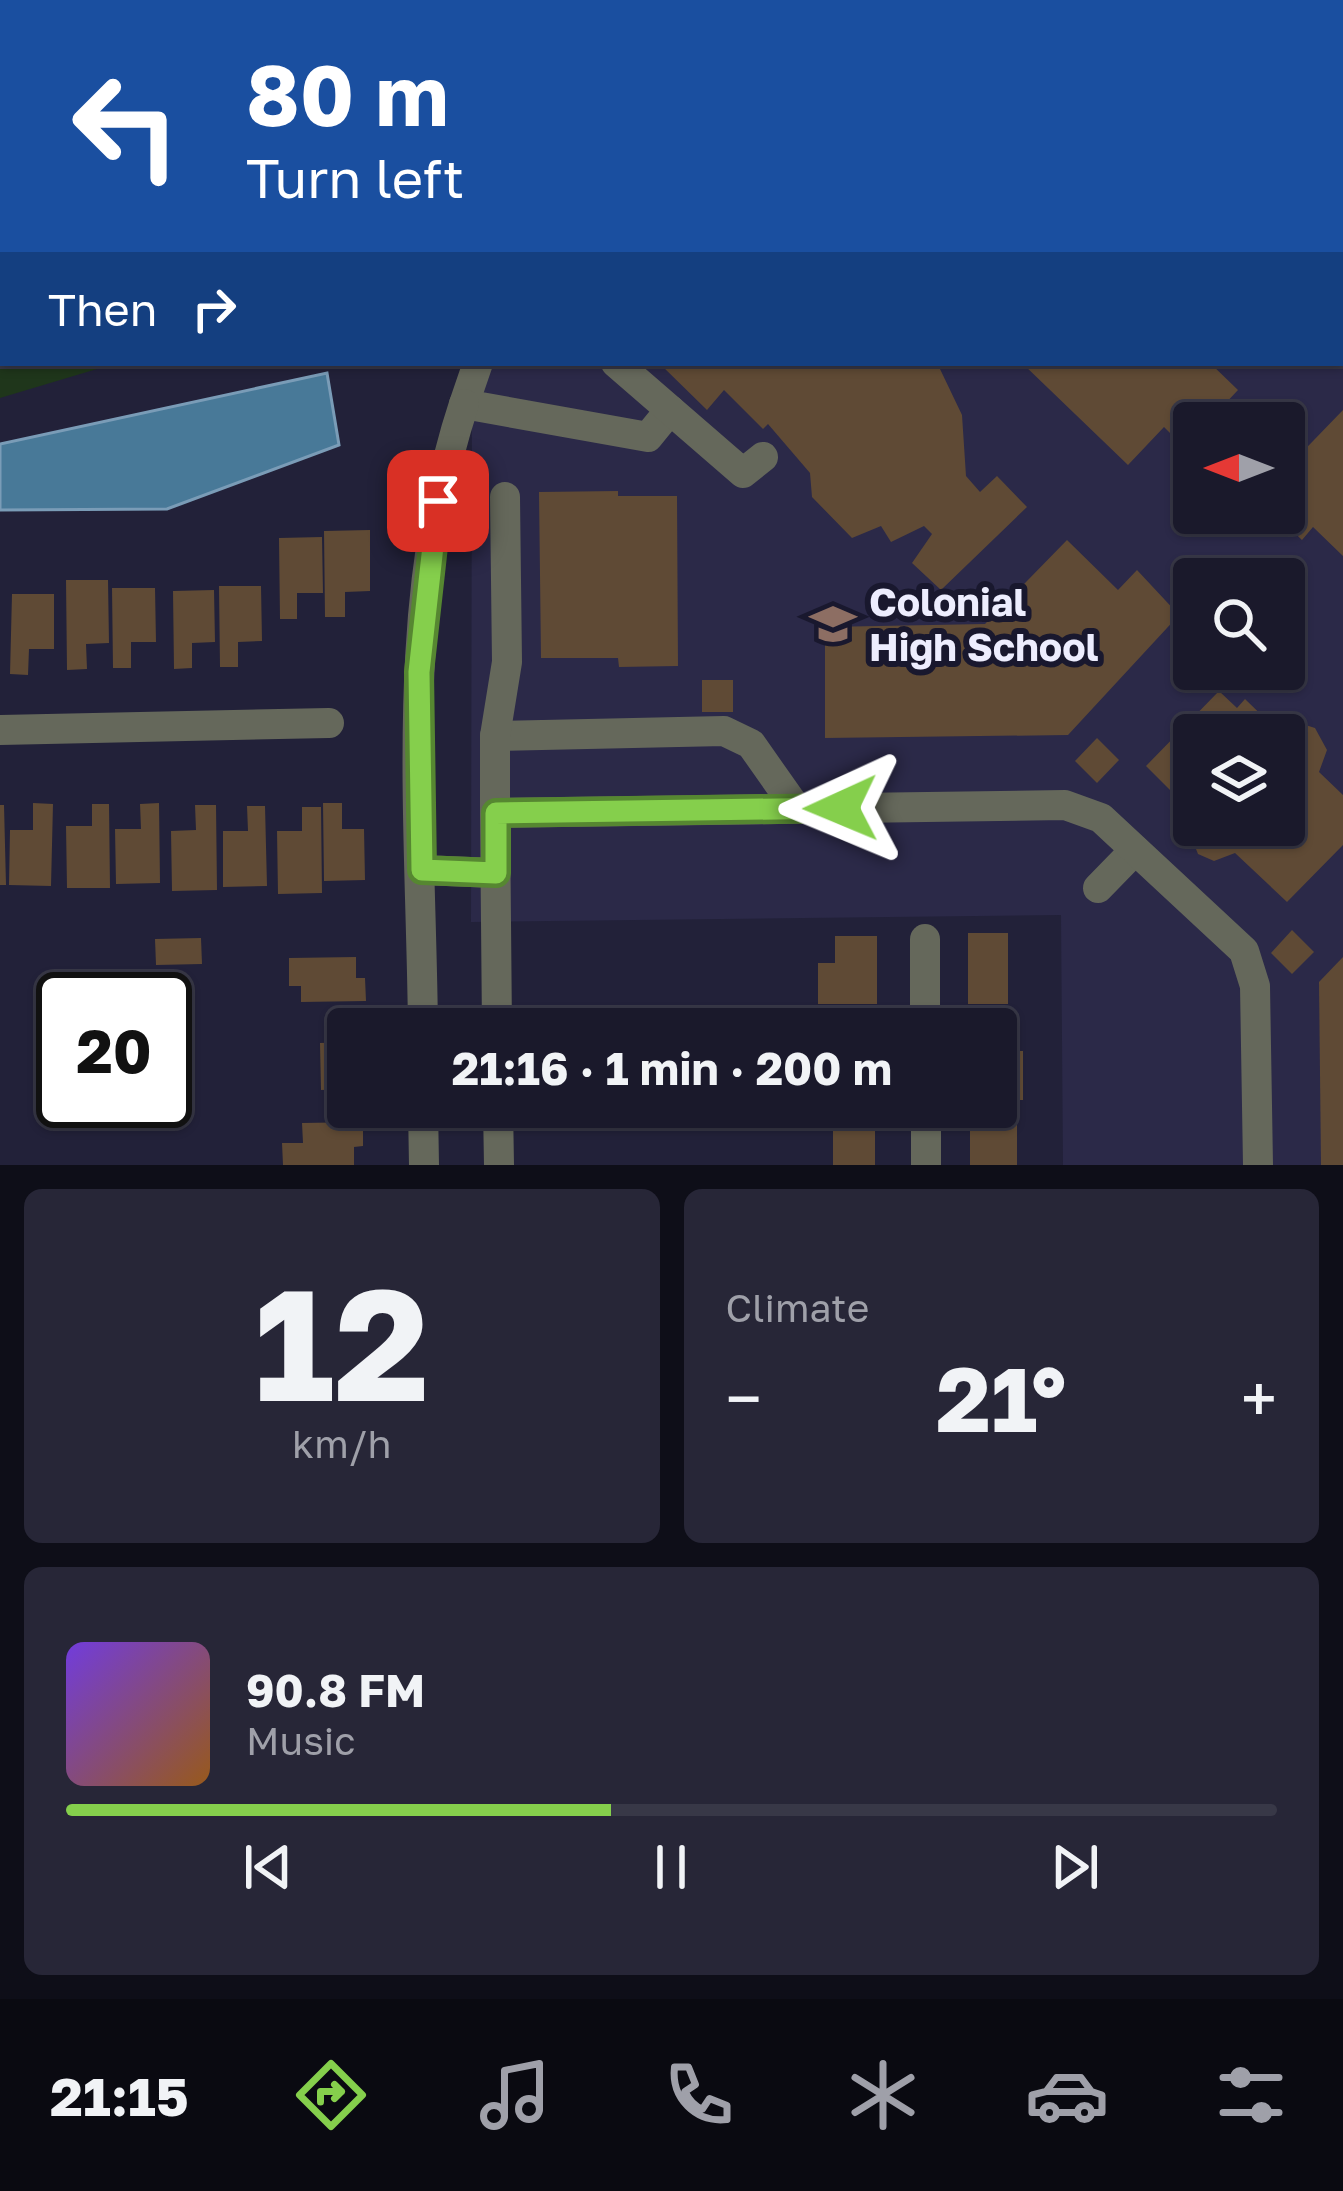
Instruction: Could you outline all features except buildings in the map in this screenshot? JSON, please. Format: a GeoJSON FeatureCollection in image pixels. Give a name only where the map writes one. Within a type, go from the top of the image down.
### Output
{"type":"FeatureCollection","features":[{"type":"Feature","properties":{"kind":"street"},"geometry":{"type":"LineString","coordinates":[[423,1008],[419,672],[444,466],[477,366]]}},
{"type":"Feature","properties":{"kind":"street"},"geometry":{"type":"LineString","coordinates":[[619,366],[743,473],[763,458]]}},
{"type":"Feature","properties":{"kind":"street"},"geometry":{"type":"LineString","coordinates":[[464,404],[647,437],[670,410]]}},
{"type":"Feature","properties":{"kind":"street"},"geometry":{"type":"LineString","coordinates":[[497,1008],[495,736],[507,662],[506,497]]}},
{"type":"Feature","properties":{"kind":"street"},"geometry":{"type":"LineString","coordinates":[[0,730],[329,724]]}},
{"type":"Feature","properties":{"kind":"street"},"geometry":{"type":"LineString","coordinates":[[495,736],[724,731],[751,744],[796,808]]}},
{"type":"Feature","properties":{"kind":"street"},"geometry":{"type":"LineString","coordinates":[[496,813],[1065,805],[1101,818],[1244,951],[1255,986],[1258,1165]]}},
{"type":"Feature","properties":{"kind":"street"},"geometry":{"type":"LineString","coordinates":[[1098,888],[1136,850]]}},
{"type":"Feature","properties":{"kind":"street"},"geometry":{"type":"LineString","coordinates":[[422,870],[496,873]]}},
{"type":"Feature","properties":{"kind":"street"},"geometry":{"type":"LineString","coordinates":[[925,939],[925,1008]]}},
{"type":"Feature","properties":{"kind":"street"},"geometry":{"type":"LineString","coordinates":[[423,1128],[424,1165]]}},
{"type":"Feature","properties":{"kind":"street"},"geometry":{"type":"LineString","coordinates":[[498,1128],[499,1165]]}},
{"type":"Feature","properties":{"kind":"street"},"geometry":{"type":"LineString","coordinates":[[926,1128],[926,1165]]}},
{"type":"Feature","properties":{"kind":"shaded area","name":"Colonial High School"},"geometry":{"type":"Polygon","coordinates":[[[472,366],[1343,366],[1343,1165],[1063,1165],[1061,915],[471,922],[472,366]]]}},
{"type":"Feature","properties":{"kind":"green space"},"geometry":{"type":"Polygon","coordinates":[[[0,366],[107,366],[0,398],[0,366]]]}},
{"type":"Feature","properties":{"kind":"water"},"geometry":{"type":"Polygon","coordinates":[[[327,373],[339,445],[167,509],[0,510],[0,444],[327,373]]]}},
{"type":"Feature","properties":{"kind":"place","name":"Colonial High School"},"geometry":{"type":"Point","coordinates":[833,624]}},
{"type":"Feature","properties":{"kind":"route"},"geometry":{"type":"LineString","coordinates":[[438,501],[419,672],[422,870],[496,873],[496,813],[841,808]]}}]}
